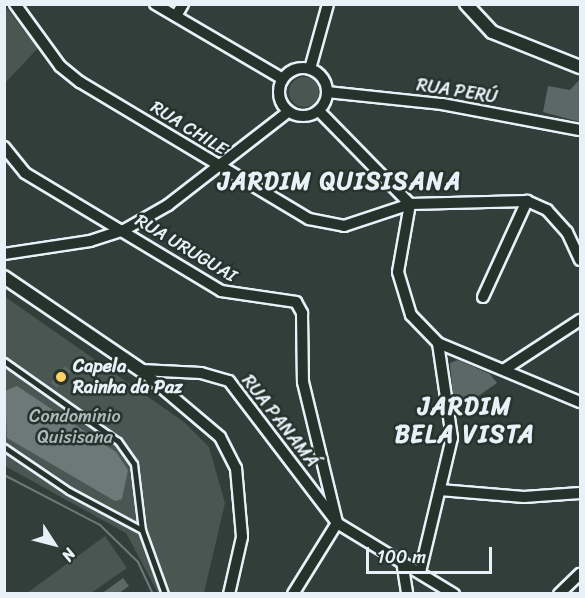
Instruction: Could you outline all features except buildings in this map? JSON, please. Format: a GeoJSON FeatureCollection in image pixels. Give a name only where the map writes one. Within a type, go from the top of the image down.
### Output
{"type":"FeatureCollection","features":[{"type":"Feature","properties":{"kind":"street","name":"RUA CHILE"},"geometry":{"type":"LineString","coordinates":[[15,4],[60,66],[218,165],[324,223],[344,226],[410,204],[527,201]]}},
{"type":"Feature","properties":{"kind":"street"},"geometry":{"type":"LineString","coordinates":[[155,4],[282,79]]}},
{"type":"Feature","properties":{"kind":"street"},"geometry":{"type":"LineString","coordinates":[[176,16],[183,4]]}},
{"type":"Feature","properties":{"kind":"street"},"geometry":{"type":"LineString","coordinates":[[310,69],[327,4]]}},
{"type":"Feature","properties":{"kind":"street"},"geometry":{"type":"LineString","coordinates":[[466,4],[492,32],[579,63]]}},
{"type":"Feature","properties":{"kind":"street"},"geometry":{"type":"LineString","coordinates":[[295,69],[310,69],[323,78],[327,92],[319,111],[300,117],[288,112],[279,100],[282,79],[295,69]]}},
{"type":"Feature","properties":{"kind":"street","name":"RUA PERÚ"},"geometry":{"type":"LineString","coordinates":[[327,92],[442,104],[580,130]]}},
{"type":"Feature","properties":{"kind":"street"},"geometry":{"type":"LineString","coordinates":[[319,111],[410,204],[398,272],[401,292],[411,315],[438,343],[580,402]]}},
{"type":"Feature","properties":{"kind":"street"},"geometry":{"type":"LineString","coordinates":[[4,254],[90,241],[124,230],[168,205],[288,112]]}},
{"type":"Feature","properties":{"kind":"street","name":"RUA URUGUAI"},"geometry":{"type":"LineString","coordinates":[[4,147],[25,173],[229,294],[296,302],[302,313],[303,382],[337,523]]}},
{"type":"Feature","properties":{"kind":"street"},"geometry":{"type":"LineString","coordinates":[[483,297],[527,201],[547,210],[567,232],[580,260]]}},
{"type":"Feature","properties":{"kind":"street"},"geometry":{"type":"LineString","coordinates":[[4,278],[141,370],[220,437],[236,468],[242,537],[229,594]]}},
{"type":"Feature","properties":{"kind":"street"},"geometry":{"type":"LineString","coordinates":[[505,369],[580,320]]}},
{"type":"Feature","properties":{"kind":"street"},"geometry":{"type":"LineString","coordinates":[[420,572],[452,438],[438,343]]}},
{"type":"Feature","properties":{"kind":"street","name":"RUA PANAMÁ"},"geometry":{"type":"LineString","coordinates":[[141,370],[201,373],[229,381],[337,523]]}},
{"type":"Feature","properties":{"kind":"street"},"geometry":{"type":"LineString","coordinates":[[440,490],[524,497],[580,493]]}},
{"type":"Feature","properties":{"kind":"street"},"geometry":{"type":"LineString","coordinates":[[293,594],[337,523],[454,594]]}},
{"type":"Feature","properties":{"kind":"street"},"geometry":{"type":"LineString","coordinates":[[402,561],[407,594]]}},
{"type":"Feature","properties":{"kind":"street"},"geometry":{"type":"LineString","coordinates":[[558,594],[580,574]]}},
{"type":"Feature","properties":{"kind":"lane"},"geometry":{"type":"LineString","coordinates":[[4,361],[118,441],[134,464],[142,530],[165,594]]}},
{"type":"Feature","properties":{"kind":"lane"},"geometry":{"type":"LineString","coordinates":[[4,447],[69,491],[142,530]]}},
{"type":"Feature","properties":{"kind":"green space"},"geometry":{"type":"Polygon","coordinates":[[[5,6],[38,48],[4,83],[5,6]]]}},
{"type":"Feature","properties":{"kind":"green space"},"geometry":{"type":"Polygon","coordinates":[[[304,77],[315,81],[319,92],[315,103],[304,107],[293,103],[289,92],[293,81],[304,77]]]}},
{"type":"Feature","properties":{"kind":"green space","name":"Condomínio Quisisana"},"geometry":{"type":"Polygon","coordinates":[[[4,296],[184,422],[209,447],[225,503],[204,593],[158,593],[126,533],[5,466],[4,296]]]}},
{"type":"Feature","properties":{"kind":"green space"},"geometry":{"type":"Polygon","coordinates":[[[105,536],[127,568],[91,593],[27,593],[105,536]]]}},
{"type":"Feature","properties":{"kind":"shaded area"},"geometry":{"type":"Polygon","coordinates":[[[17,386],[116,452],[128,470],[122,499],[115,501],[7,438],[5,391],[17,386]]]}},
{"type":"Feature","properties":{"kind":"waterway"},"geometry":{"type":"LineString","coordinates":[[4,475],[100,525],[138,562],[153,594]]}},
{"type":"Feature","properties":{"kind":"place","name":"Capela Rainha da Paz"},"geometry":{"type":"Point","coordinates":[61,377]}},
{"type":"Feature","properties":{"kind":"district","name":"JARDIM QUISISANA"},"geometry":{"type":"Point","coordinates":[340,182]}},
{"type":"Feature","properties":{"kind":"district","name":"JARDIM BELA VISTA"},"geometry":{"type":"Point","coordinates":[465,421]}}]}
